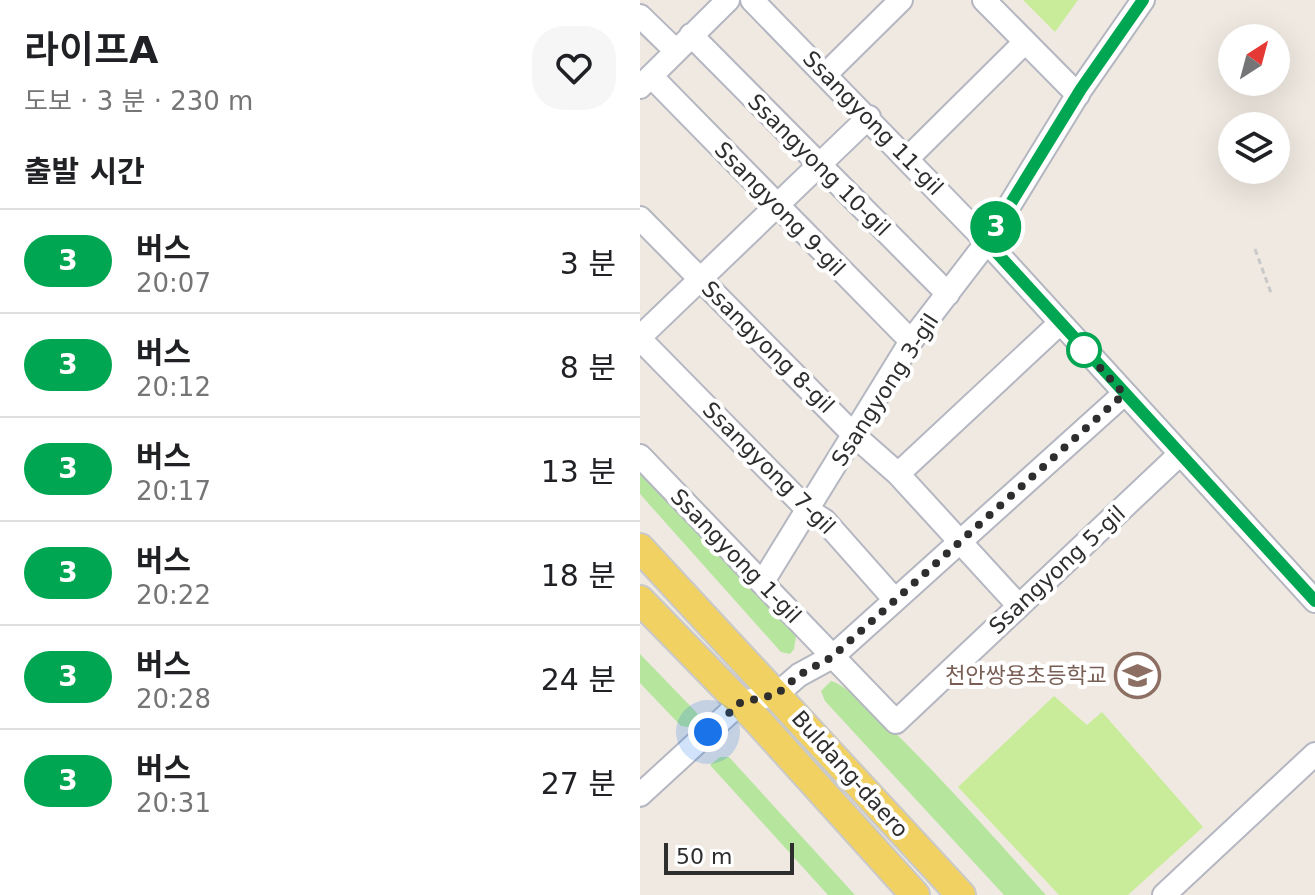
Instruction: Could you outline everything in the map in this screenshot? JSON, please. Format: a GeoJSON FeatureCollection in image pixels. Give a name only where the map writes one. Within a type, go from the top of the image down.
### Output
{"type":"FeatureCollection","features":[{"type":"Feature","properties":{"kind":"main road","name":"Buldang-daero"},"geometry":{"type":"LineString","coordinates":[[640,548],[915,895]]}},
{"type":"Feature","properties":{"kind":"main road","name":"Buldang-daero"},"geometry":{"type":"LineString","coordinates":[[640,600],[760,699],[961,895]]}},
{"type":"Feature","properties":{"kind":"street"},"geometry":{"type":"LineString","coordinates":[[646,82],[728,0]]}},
{"type":"Feature","properties":{"kind":"street","name":"Ssangyong 11-gil"},"geometry":{"type":"LineString","coordinates":[[752,0],[827,73],[987,242],[1315,601]]}},
{"type":"Feature","properties":{"kind":"street"},"geometry":{"type":"LineString","coordinates":[[827,73],[901,0]]}},
{"type":"Feature","properties":{"kind":"street"},"geometry":{"type":"LineString","coordinates":[[984,0],[1078,95]]}},
{"type":"Feature","properties":{"kind":"street","name":"Ssangyong 3-gil"},"geometry":{"type":"LineString","coordinates":[[762,583],[911,341],[987,242],[1078,95],[1143,0]]}},
{"type":"Feature","properties":{"kind":"street"},"geometry":{"type":"LineString","coordinates":[[640,16],[683,43]]}},
{"type":"Feature","properties":{"kind":"street"},"geometry":{"type":"LineString","coordinates":[[908,158],[1025,42]]}},
{"type":"Feature","properties":{"kind":"street","name":"Ssangyong 10-gil"},"geometry":{"type":"LineString","coordinates":[[683,43],[820,166],[948,294]]}},
{"type":"Feature","properties":{"kind":"street","name":"Ssangyong 9-gil"},"geometry":{"type":"LineString","coordinates":[[646,82],[911,341]]}},
{"type":"Feature","properties":{"kind":"street"},"geometry":{"type":"LineString","coordinates":[[640,338],[869,117]]}},
{"type":"Feature","properties":{"kind":"street","name":"Ssangyong 8-gil"},"geometry":{"type":"LineString","coordinates":[[640,218],[855,436],[898,474],[1019,606]]}},
{"type":"Feature","properties":{"kind":"street"},"geometry":{"type":"LineString","coordinates":[[898,474],[1060,323]]}},
{"type":"Feature","properties":{"kind":"street","name":"Ssangyong 7-gil"},"geometry":{"type":"LineString","coordinates":[[640,338],[808,510],[825,521],[895,600]]}},
{"type":"Feature","properties":{"kind":"street"},"geometry":{"type":"LineString","coordinates":[[645,781],[760,699],[832,657],[1124,394]]}},
{"type":"Feature","properties":{"kind":"street","name":"Ssangyong 5-gil"},"geometry":{"type":"LineString","coordinates":[[832,657],[896,722],[1180,454]]}},
{"type":"Feature","properties":{"kind":"street","name":"Ssangyong 1-gil"},"geometry":{"type":"LineString","coordinates":[[640,456],[832,657]]}},
{"type":"Feature","properties":{"kind":"street"},"geometry":{"type":"LineString","coordinates":[[1164,895],[1315,754]]}},
{"type":"Feature","properties":{"kind":"path"},"geometry":{"type":"LineString","coordinates":[[1255,249],[1271,293]]}},
{"type":"Feature","properties":{"kind":"green space"},"geometry":{"type":"Polygon","coordinates":[[[1023,0],[1078,0],[1055,32],[1023,0]]]}},
{"type":"Feature","properties":{"kind":"green space"},"geometry":{"type":"Polygon","coordinates":[[[640,470],[797,631],[790,654],[781,652],[640,494],[640,470]]]}},
{"type":"Feature","properties":{"kind":"green space"},"geometry":{"type":"Polygon","coordinates":[[[640,654],[697,713],[698,718],[688,727],[681,726],[640,683],[640,654]]]}},
{"type":"Feature","properties":{"kind":"green space"},"geometry":{"type":"Polygon","coordinates":[[[831,681],[874,712],[905,742],[1046,895],[1004,895],[825,701],[821,691],[831,681]]]}},
{"type":"Feature","properties":{"kind":"green space"},"geometry":{"type":"Polygon","coordinates":[[[1054,696],[1087,725],[1102,712],[1203,827],[1128,895],[1059,895],[958,787],[1054,696]]]}},
{"type":"Feature","properties":{"kind":"green space"},"geometry":{"type":"Polygon","coordinates":[[[720,757],[729,757],[855,895],[828,895],[710,765],[720,757]]]}},
{"type":"Feature","properties":{"kind":"bus line","name":"3"},"geometry":{"type":"LineString","coordinates":[[1143,0],[1081,89],[987,242],[1315,601]]}},
{"type":"Feature","properties":{"kind":"place","name":"천안쌍용초등학교"},"geometry":{"type":"Point","coordinates":[1138,675]}},
{"type":"Feature","properties":{"kind":"route"},"geometry":{"type":"LineString","coordinates":[[708,732],[740,703],[777,694],[799,675],[832,657],[1124,394],[1081,347],[1084,350]]}}]}
